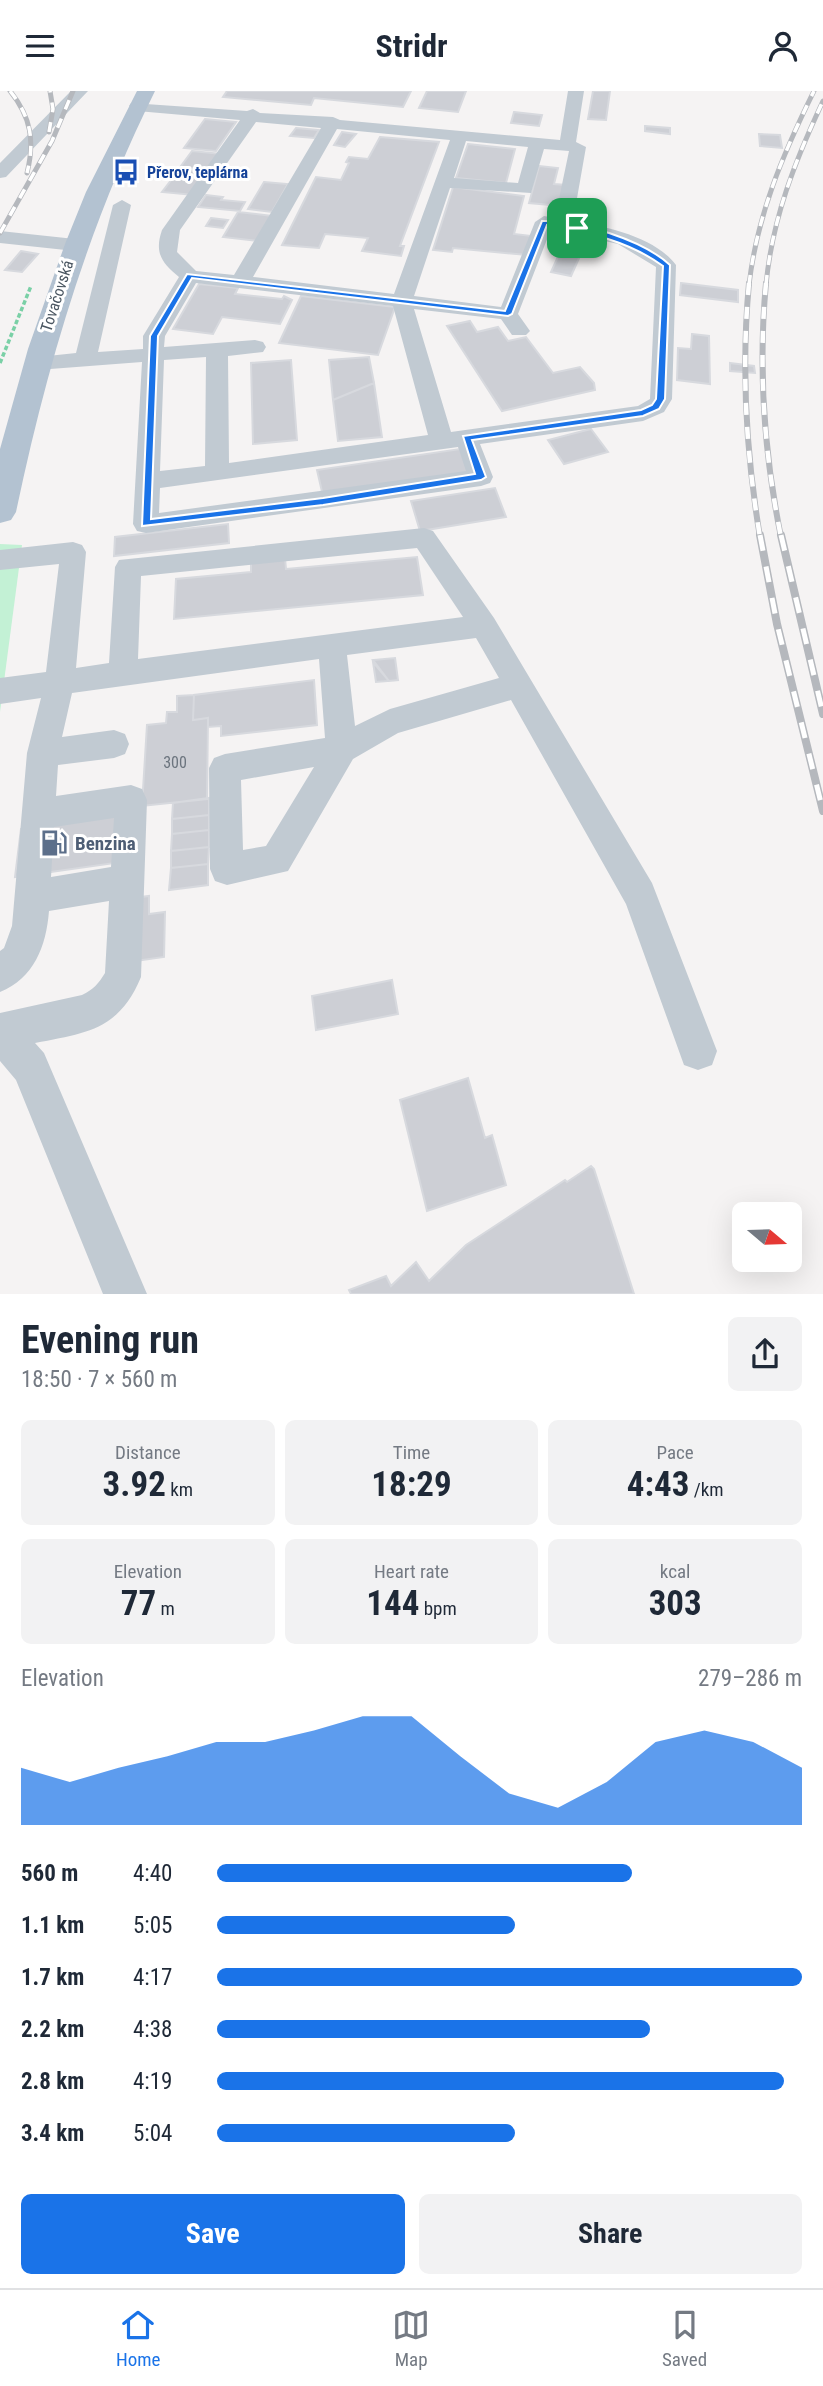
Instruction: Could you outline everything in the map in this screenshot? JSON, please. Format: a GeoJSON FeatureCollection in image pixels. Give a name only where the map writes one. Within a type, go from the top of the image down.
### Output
{"type":"FeatureCollection","features":[{"type":"Feature","properties":{"kind":"main road","name":"Tovačovská"},"geometry":{"type":"LineString","coordinates":[[0,512],[37,363],[75,246],[149,101]]}},
{"type":"Feature","properties":{"kind":"lane"},"geometry":{"type":"LineString","coordinates":[[0,173],[80,91]]}},
{"type":"Feature","properties":{"kind":"lane"},"geometry":{"type":"LineString","coordinates":[[149,101],[173,91]]}},
{"type":"Feature","properties":{"kind":"lane"},"geometry":{"type":"LineString","coordinates":[[567,145],[576,91]]}},
{"type":"Feature","properties":{"kind":"lane"},"geometry":{"type":"LineString","coordinates":[[149,101],[200,102],[253,114],[578,146],[563,225]]}},
{"type":"Feature","properties":{"kind":"lane"},"geometry":{"type":"LineString","coordinates":[[148,481],[643,413],[656,407],[661,399],[666,265],[643,248],[620,239],[544,222],[514,322],[402,300],[190,276],[169,259],[165,247],[171,230],[253,114]]}},
{"type":"Feature","properties":{"kind":"lane"},"geometry":{"type":"LineString","coordinates":[[240,282],[332,122]]}},
{"type":"Feature","properties":{"kind":"lane"},"geometry":{"type":"LineString","coordinates":[[442,442],[402,300],[460,134]]}},
{"type":"Feature","properties":{"kind":"lane"},"geometry":{"type":"LineString","coordinates":[[443,182],[525,189],[538,142]]}},
{"type":"Feature","properties":{"kind":"lane"},"geometry":{"type":"LineString","coordinates":[[85,360],[121,205]]}},
{"type":"Feature","properties":{"kind":"lane"},"geometry":{"type":"LineString","coordinates":[[0,237],[75,246]]}},
{"type":"Feature","properties":{"kind":"lane"},"geometry":{"type":"LineString","coordinates":[[190,276],[154,336],[146,524],[481,477],[466,438]]}},
{"type":"Feature","properties":{"kind":"lane"},"geometry":{"type":"LineString","coordinates":[[37,363],[255,348]]}},
{"type":"Feature","properties":{"kind":"lane"},"geometry":{"type":"LineString","coordinates":[[216,473],[217,350]]}},
{"type":"Feature","properties":{"kind":"lane"},"geometry":{"type":"LineString","coordinates":[[123,673],[128,563],[424,538],[484,626],[640,895],[698,1051]]}},
{"type":"Feature","properties":{"kind":"lane"},"geometry":{"type":"LineString","coordinates":[[0,560],[73,552],[60,683],[43,753],[30,926],[26,944],[18,960],[0,974]]}},
{"type":"Feature","properties":{"kind":"lane"},"geometry":{"type":"LineString","coordinates":[[0,691],[484,626]]}},
{"type":"Feature","properties":{"kind":"lane"},"geometry":{"type":"LineString","coordinates":[[332,646],[342,750],[390,722],[519,685]]}},
{"type":"Feature","properties":{"kind":"lane"},"geometry":{"type":"LineString","coordinates":[[43,753],[114,744]]}},
{"type":"Feature","properties":{"kind":"lane"},"geometry":{"type":"LineString","coordinates":[[37,814],[131,800],[123,977],[117,990],[103,1004],[1,1032],[30,1067],[125,1294]]}},
{"type":"Feature","properties":{"kind":"lane"},"geometry":{"type":"LineString","coordinates":[[32,897],[129,881]]}},
{"type":"Feature","properties":{"kind":"green space"},"geometry":{"type":"Polygon","coordinates":[[[0,544],[22,545],[0,712],[0,544]]]}},
{"type":"Feature","properties":{"kind":"building"},"geometry":{"type":"Polygon","coordinates":[[[227,91],[411,91],[403,107],[314,98],[311,105],[223,97],[227,91]]]}},
{"type":"Feature","properties":{"kind":"building"},"geometry":{"type":"Polygon","coordinates":[[[427,91],[466,91],[458,112],[419,108],[427,91]]]}},
{"type":"Feature","properties":{"kind":"building"},"geometry":{"type":"Polygon","coordinates":[[[593,91],[610,91],[606,120],[588,119],[593,91]]]}},
{"type":"Feature","properties":{"kind":"building"},"geometry":{"type":"Polygon","coordinates":[[[514,112],[542,115],[539,126],[511,123],[514,112]]]}},
{"type":"Feature","properties":{"kind":"building"},"geometry":{"type":"Polygon","coordinates":[[[205,119],[236,122],[216,151],[184,148],[205,119]]]}},
{"type":"Feature","properties":{"kind":"building"},"geometry":{"type":"Polygon","coordinates":[[[645,126],[670,128],[670,134],[645,131],[645,126]]]}},
{"type":"Feature","properties":{"kind":"building"},"geometry":{"type":"Polygon","coordinates":[[[296,128],[319,130],[314,138],[290,136],[296,128]]]}},
{"type":"Feature","properties":{"kind":"building"},"geometry":{"type":"Polygon","coordinates":[[[342,132],[356,134],[345,147],[334,145],[342,132]]]}},
{"type":"Feature","properties":{"kind":"building"},"geometry":{"type":"Polygon","coordinates":[[[759,134],[780,135],[782,148],[760,146],[759,134]]]}},
{"type":"Feature","properties":{"kind":"building"},"geometry":{"type":"Polygon","coordinates":[[[380,137],[439,142],[400,246],[404,246],[401,256],[362,251],[368,238],[325,234],[319,248],[282,245],[316,177],[341,180],[349,157],[368,159],[380,137]]]}},
{"type":"Feature","properties":{"kind":"building"},"geometry":{"type":"Polygon","coordinates":[[[468,144],[515,149],[506,183],[456,178],[468,144]]]}},
{"type":"Feature","properties":{"kind":"building"},"geometry":{"type":"Polygon","coordinates":[[[192,151],[222,154],[194,195],[162,192],[175,175],[169,174],[172,170],[178,170],[192,151]]]}},
{"type":"Feature","properties":{"kind":"building"},"geometry":{"type":"Polygon","coordinates":[[[539,166],[558,168],[554,184],[566,185],[561,206],[529,203],[539,166]]]}},
{"type":"Feature","properties":{"kind":"building"},"geometry":{"type":"Polygon","coordinates":[[[264,182],[288,184],[272,212],[248,209],[264,182]]]}},
{"type":"Feature","properties":{"kind":"building"},"geometry":{"type":"Polygon","coordinates":[[[453,187],[524,196],[514,234],[532,236],[527,255],[453,248],[452,252],[433,250],[453,187]]]}},
{"type":"Feature","properties":{"kind":"building"},"geometry":{"type":"Polygon","coordinates":[[[206,195],[223,197],[221,200],[245,202],[240,211],[198,207],[206,195]]]}},
{"type":"Feature","properties":{"kind":"building"},"geometry":{"type":"Polygon","coordinates":[[[238,212],[273,216],[258,241],[223,237],[238,212]]]}},
{"type":"Feature","properties":{"kind":"building"},"geometry":{"type":"Polygon","coordinates":[[[211,218],[228,220],[223,228],[206,226],[211,218]]]}},
{"type":"Feature","properties":{"kind":"building"},"geometry":{"type":"Polygon","coordinates":[[[21,251],[38,254],[22,272],[5,270],[21,251]]]}},
{"type":"Feature","properties":{"kind":"building"},"geometry":{"type":"Polygon","coordinates":[[[560,252],[580,256],[571,276],[551,272],[560,252]]]}},
{"type":"Feature","properties":{"kind":"building"},"geometry":{"type":"Polygon","coordinates":[[[681,283],[738,290],[738,302],[680,295],[681,283]]]}},
{"type":"Feature","properties":{"kind":"building"},"geometry":{"type":"Polygon","coordinates":[[[199,284],[238,288],[235,294],[282,299],[284,296],[292,300],[280,324],[222,317],[213,334],[173,329],[199,284]]]}},
{"type":"Feature","properties":{"kind":"building"},"geometry":{"type":"Polygon","coordinates":[[[301,296],[395,307],[378,355],[279,343],[301,296]]]}},
{"type":"Feature","properties":{"kind":"building"},"geometry":{"type":"Polygon","coordinates":[[[470,321],[477,332],[498,327],[508,341],[526,337],[553,373],[580,367],[594,383],[595,390],[502,411],[447,326],[470,321]]]}},
{"type":"Feature","properties":{"kind":"building"},"geometry":{"type":"Polygon","coordinates":[[[692,334],[709,336],[710,384],[677,380],[678,348],[691,349],[692,334]]]}},
{"type":"Feature","properties":{"kind":"building"},"geometry":{"type":"Polygon","coordinates":[[[369,357],[374,383],[333,400],[329,360],[369,357]]]}},
{"type":"Feature","properties":{"kind":"building"},"geometry":{"type":"Polygon","coordinates":[[[291,360],[297,440],[253,444],[251,363],[291,360]]]}},
{"type":"Feature","properties":{"kind":"building"},"geometry":{"type":"Polygon","coordinates":[[[730,363],[754,366],[755,373],[730,371],[730,363]]]}},
{"type":"Feature","properties":{"kind":"building"},"geometry":{"type":"Polygon","coordinates":[[[374,383],[382,437],[338,441],[333,400],[374,383]]]}},
{"type":"Feature","properties":{"kind":"building"},"geometry":{"type":"Polygon","coordinates":[[[591,429],[608,452],[564,464],[548,440],[591,429]]]}},
{"type":"Feature","properties":{"kind":"building"},"geometry":{"type":"Polygon","coordinates":[[[460,449],[469,474],[323,496],[317,470],[460,449]]]}},
{"type":"Feature","properties":{"kind":"building"},"geometry":{"type":"Polygon","coordinates":[[[495,488],[506,517],[420,531],[411,501],[495,488]]]}},
{"type":"Feature","properties":{"kind":"building"},"geometry":{"type":"Polygon","coordinates":[[[228,524],[229,543],[114,556],[115,537],[228,524]]]}},
{"type":"Feature","properties":{"kind":"building"},"geometry":{"type":"Polygon","coordinates":[[[417,557],[423,595],[174,619],[176,579],[251,572],[251,561],[285,558],[286,569],[417,557]]]}},
{"type":"Feature","properties":{"kind":"building"},"geometry":{"type":"Polygon","coordinates":[[[395,658],[398,680],[389,681],[373,660],[395,658]]]}},
{"type":"Feature","properties":{"kind":"building"},"geometry":{"type":"Polygon","coordinates":[[[373,662],[389,681],[376,682],[373,662]]]}},
{"type":"Feature","properties":{"kind":"building"},"geometry":{"type":"Polygon","coordinates":[[[314,680],[317,725],[221,736],[221,726],[208,727],[208,718],[193,720],[194,695],[314,680]]]}},
{"type":"Feature","properties":{"kind":"building"},"geometry":{"type":"Polygon","coordinates":[[[194,695],[193,720],[208,718],[207,799],[142,806],[147,725],[166,723],[167,712],[177,712],[177,696],[194,695]]]}},
{"type":"Feature","properties":{"kind":"building"},"geometry":{"type":"Polygon","coordinates":[[[209,798],[209,815],[172,819],[173,803],[209,798]]]}},
{"type":"Feature","properties":{"kind":"building"},"geometry":{"type":"Polygon","coordinates":[[[117,815],[115,863],[15,877],[21,829],[117,815]]]}},
{"type":"Feature","properties":{"kind":"building"},"geometry":{"type":"Polygon","coordinates":[[[209,815],[209,830],[172,834],[172,819],[209,815]]]}},
{"type":"Feature","properties":{"kind":"building"},"geometry":{"type":"Polygon","coordinates":[[[209,830],[209,847],[171,851],[172,834],[209,830]]]}},
{"type":"Feature","properties":{"kind":"building"},"geometry":{"type":"Polygon","coordinates":[[[209,847],[208,864],[171,868],[171,851],[209,847]]]}},
{"type":"Feature","properties":{"kind":"building"},"geometry":{"type":"Polygon","coordinates":[[[208,864],[208,885],[169,890],[171,868],[208,864]]]}},
{"type":"Feature","properties":{"kind":"building"},"geometry":{"type":"Polygon","coordinates":[[[149,896],[149,914],[165,912],[164,957],[114,964],[118,900],[149,896]]]}},
{"type":"Feature","properties":{"kind":"building"},"geometry":{"type":"Polygon","coordinates":[[[392,980],[398,1014],[316,1030],[312,996],[392,980]]]}},
{"type":"Feature","properties":{"kind":"building"},"geometry":{"type":"Polygon","coordinates":[[[468,1078],[485,1138],[492,1135],[506,1185],[427,1211],[400,1100],[468,1078]]]}},
{"type":"Feature","properties":{"kind":"building"},"geometry":{"type":"Polygon","coordinates":[[[591,1166],[634,1294],[351,1294],[349,1290],[386,1276],[391,1286],[416,1262],[429,1281],[466,1245],[591,1166]]]}},
{"type":"Feature","properties":{"kind":"railway"},"geometry":{"type":"LineString","coordinates":[[10,91],[27,120],[31,140],[27,173]]}},
{"type":"Feature","properties":{"kind":"railway"},"geometry":{"type":"LineString","coordinates":[[49,132],[53,109],[50,91]]}},
{"type":"Feature","properties":{"kind":"railway"},"geometry":{"type":"LineString","coordinates":[[0,233],[52,141],[73,91]]}},
{"type":"Feature","properties":{"kind":"railway"},"geometry":{"type":"LineString","coordinates":[[749,285],[758,234],[773,185],[814,91]]}},
{"type":"Feature","properties":{"kind":"railway"},"geometry":{"type":"LineString","coordinates":[[766,285],[773,237],[786,191],[823,101]]}},
{"type":"Feature","properties":{"kind":"railway"},"geometry":{"type":"LineString","coordinates":[[749,283],[745,347],[746,411],[760,537]]}},
{"type":"Feature","properties":{"kind":"railway"},"geometry":{"type":"LineString","coordinates":[[766,283],[764,410],[770,474],[781,537]]}},
{"type":"Feature","properties":{"kind":"railway"},"geometry":{"type":"LineString","coordinates":[[760,535],[777,624],[823,811]]}},
{"type":"Feature","properties":{"kind":"railway"},"geometry":{"type":"LineString","coordinates":[[781,535],[823,714]]}},
{"type":"Feature","properties":{"kind":"place","name":"Přerov, teplárna"},"geometry":{"type":"Point","coordinates":[126,172]}},
{"type":"Feature","properties":{"kind":"place","name":"Benzina"},"geometry":{"type":"Point","coordinates":[54,843]}},
{"type":"Feature","properties":{"kind":"route"},"geometry":{"type":"LineString","coordinates":[[544,222],[577,228],[643,248],[666,265],[661,399],[656,407],[643,413],[466,438],[481,477],[146,524],[154,336],[190,276],[508,314],[544,222]]}}]}
